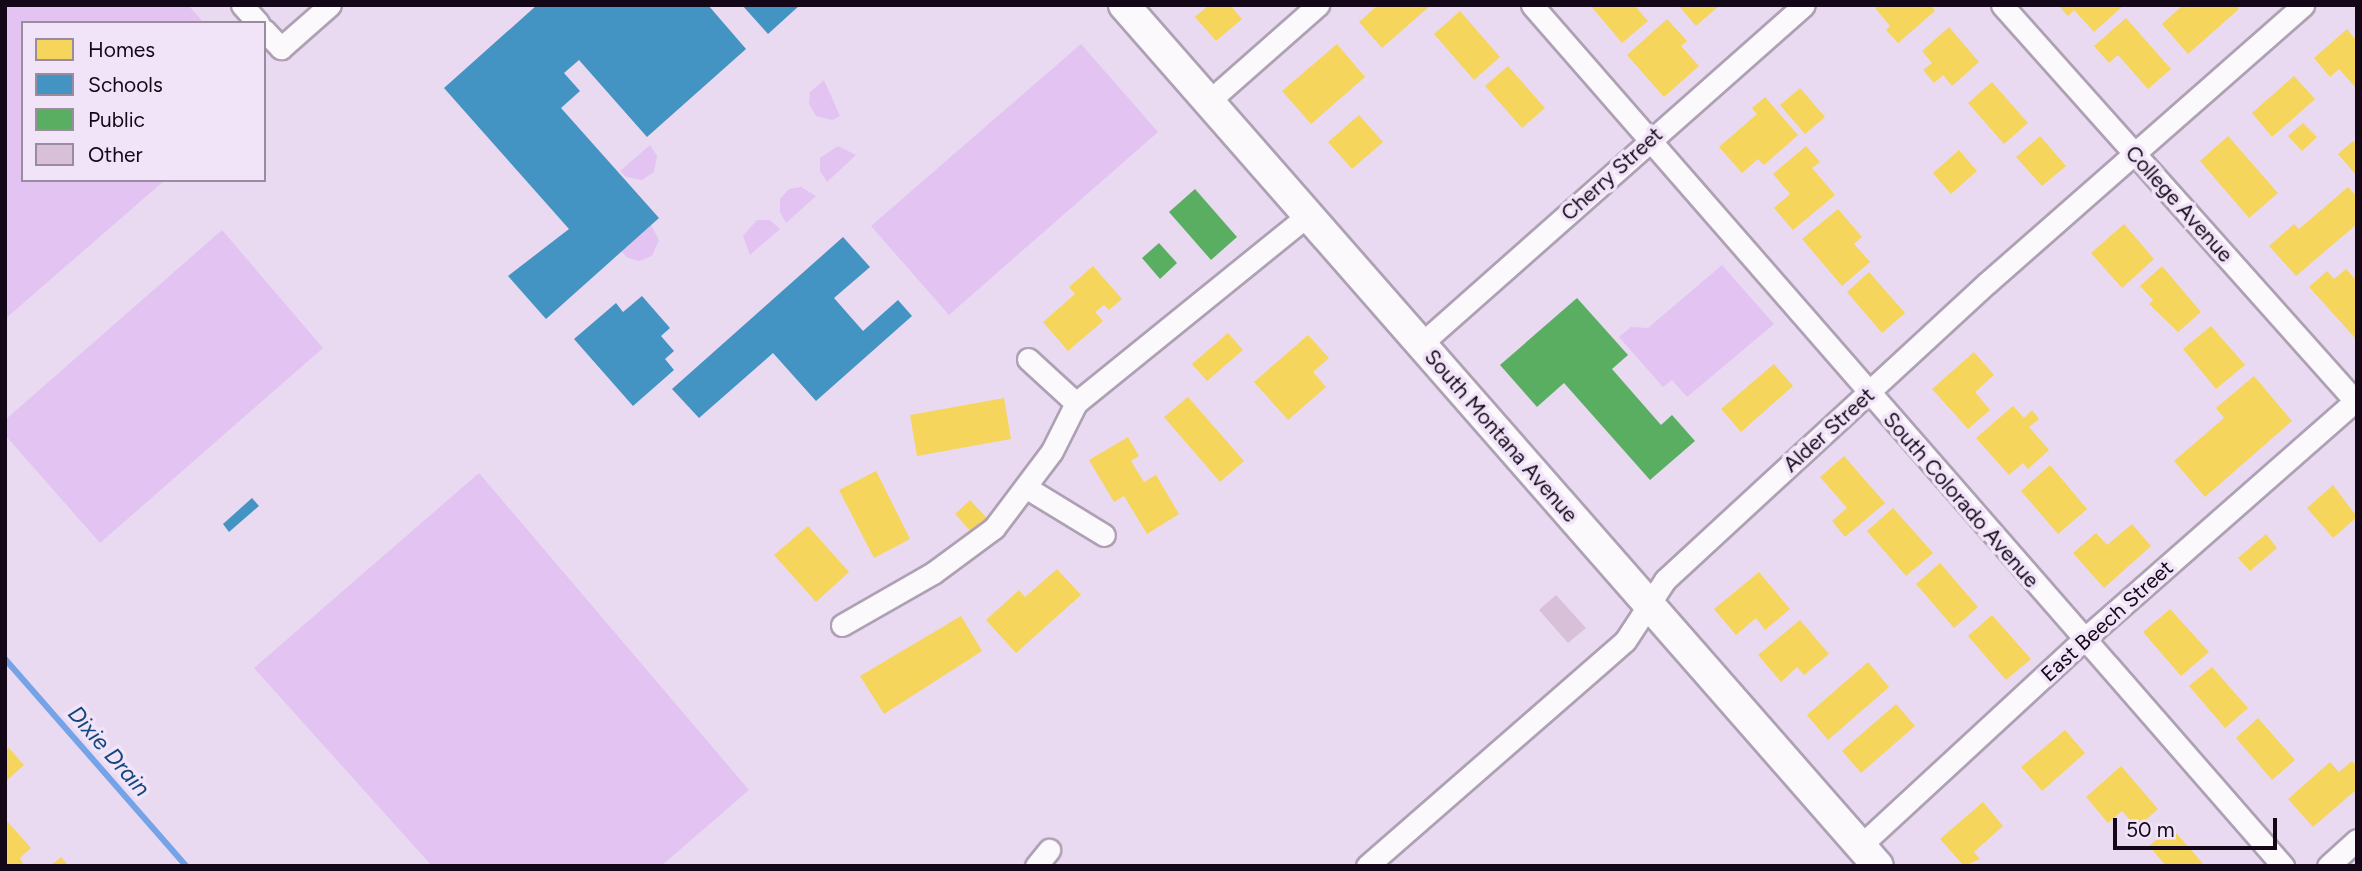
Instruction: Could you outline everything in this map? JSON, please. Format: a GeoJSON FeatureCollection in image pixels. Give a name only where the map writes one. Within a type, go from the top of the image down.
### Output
{"type":"FeatureCollection","features":[{"type":"Feature","properties":{"kind":"street"},"geometry":{"type":"LineString","coordinates":[[242,5],[256,21]]}},
{"type":"Feature","properties":{"kind":"street","name":"South Montana Avenue"},"geometry":{"type":"LineString","coordinates":[[1124,5],[1869,856]]}},
{"type":"Feature","properties":{"kind":"street"},"geometry":{"type":"LineString","coordinates":[[1208,102],[1318,5]]}},
{"type":"Feature","properties":{"kind":"street","name":"South Colorado Avenue"},"geometry":{"type":"LineString","coordinates":[[1532,5],[2083,640],[2283,866]]}},
{"type":"Feature","properties":{"kind":"street","name":"Cherry Street"},"geometry":{"type":"LineString","coordinates":[[1421,344],[1804,5]]}},
{"type":"Feature","properties":{"kind":"street","name":"College Avenue"},"geometry":{"type":"LineString","coordinates":[[2002,5],[2356,401]]}},
{"type":"Feature","properties":{"kind":"street","name":"Alder Street"},"geometry":{"type":"LineString","coordinates":[[1367,866],[1625,641],[1665,580],[2134,154],[2303,5]]}},
{"type":"Feature","properties":{"kind":"street"},"geometry":{"type":"LineString","coordinates":[[266,32],[281,48],[329,6]]}},
{"type":"Feature","properties":{"kind":"street"},"geometry":{"type":"LineString","coordinates":[[842,625],[933,573],[994,528],[1027,488],[1076,403],[1308,215]]}},
{"type":"Feature","properties":{"kind":"street"},"geometry":{"type":"LineString","coordinates":[[1028,359],[1076,403]]}},
{"type":"Feature","properties":{"kind":"street","name":"East Beech Street"},"geometry":{"type":"LineString","coordinates":[[1869,856],[2083,640],[2356,401]]}},
{"type":"Feature","properties":{"kind":"street"},"geometry":{"type":"LineString","coordinates":[[1027,488],[1104,535]]}},
{"type":"Feature","properties":{"kind":"street"},"geometry":{"type":"LineString","coordinates":[[2328,866],[2357,840]]}},
{"type":"Feature","properties":{"kind":"shaded area"},"geometry":{"type":"Polygon","coordinates":[[[5,5],[188,5],[202,21],[21,21],[21,182],[163,182],[5,319],[5,5]]]}},
{"type":"Feature","properties":{"kind":"shaded area"},"geometry":{"type":"Polygon","coordinates":[[[1081,44],[1158,132],[949,315],[871,226],[1081,44]]]}},
{"type":"Feature","properties":{"kind":"shaded area"},"geometry":{"type":"Polygon","coordinates":[[[824,80],[840,116],[832,120],[816,116],[809,104],[810,92],[824,80]]]}},
{"type":"Feature","properties":{"kind":"shaded area"},"geometry":{"type":"Polygon","coordinates":[[[650,145],[657,156],[654,172],[642,180],[626,177],[620,171],[650,145]]]}},
{"type":"Feature","properties":{"kind":"shaded area"},"geometry":{"type":"Polygon","coordinates":[[[838,146],[856,155],[827,182],[820,171],[820,158],[838,146]]]}},
{"type":"Feature","properties":{"kind":"shaded area"},"geometry":{"type":"Polygon","coordinates":[[[801,187],[816,196],[786,223],[780,212],[780,199],[789,189],[801,187]]]}},
{"type":"Feature","properties":{"kind":"shaded area"},"geometry":{"type":"Polygon","coordinates":[[[757,220],[770,220],[780,229],[750,255],[743,236],[757,220]]]}},
{"type":"Feature","properties":{"kind":"shaded area"},"geometry":{"type":"Polygon","coordinates":[[[651,225],[659,240],[652,256],[639,261],[628,258],[621,251],[651,225]]]}},
{"type":"Feature","properties":{"kind":"shaded area"},"geometry":{"type":"Polygon","coordinates":[[[222,230],[323,348],[100,543],[5,435],[5,420],[222,230]]]}},
{"type":"Feature","properties":{"kind":"shaded area"},"geometry":{"type":"Polygon","coordinates":[[[1722,265],[1774,324],[1687,397],[1672,380],[1663,387],[1619,337],[1631,327],[1648,328],[1722,265]]]}},
{"type":"Feature","properties":{"kind":"shaded area"},"geometry":{"type":"Polygon","coordinates":[[[479,473],[749,790],[661,866],[432,866],[254,668],[479,473]]]}},
{"type":"Feature","properties":{"kind":"building: Homes"},"geometry":{"type":"Polygon","coordinates":[[[1209,5],[1230,5],[1242,19],[1216,41],[1195,17],[1209,5]]]}},
{"type":"Feature","properties":{"kind":"building: Homes"},"geometry":{"type":"Polygon","coordinates":[[[1378,5],[1431,5],[1382,48],[1359,22],[1378,5]]]}},
{"type":"Feature","properties":{"kind":"building: Homes"},"geometry":{"type":"Polygon","coordinates":[[[1590,5],[1634,5],[1648,21],[1622,43],[1590,5]]]}},
{"type":"Feature","properties":{"kind":"building: Homes"},"geometry":{"type":"Polygon","coordinates":[[[1678,5],[1720,5],[1696,26],[1678,5]]]}},
{"type":"Feature","properties":{"kind":"building: Homes"},"geometry":{"type":"Polygon","coordinates":[[[1878,5],[1931,5],[1935,11],[1898,43],[1886,30],[1890,26],[1875,8],[1878,5]]]}},
{"type":"Feature","properties":{"kind":"building: Homes"},"geometry":{"type":"Polygon","coordinates":[[[2058,5],[2124,5],[2094,32],[2074,10],[2068,16],[2058,5]]]}},
{"type":"Feature","properties":{"kind":"building: Homes"},"geometry":{"type":"Polygon","coordinates":[[[2183,5],[2235,5],[2239,9],[2188,54],[2162,24],[2183,5]]]}},
{"type":"Feature","properties":{"kind":"building: Homes"},"geometry":{"type":"Polygon","coordinates":[[[1460,11],[1500,57],[1474,80],[1434,34],[1460,11]]]}},
{"type":"Feature","properties":{"kind":"building: Homes"},"geometry":{"type":"Polygon","coordinates":[[[2126,18],[2171,69],[2148,89],[2118,55],[2109,63],[2094,46],[2126,18]]]}},
{"type":"Feature","properties":{"kind":"building: Homes"},"geometry":{"type":"Polygon","coordinates":[[[1667,19],[1687,41],[1681,46],[1699,66],[1664,97],[1627,55],[1667,19]]]}},
{"type":"Feature","properties":{"kind":"building: Homes"},"geometry":{"type":"Polygon","coordinates":[[[1949,27],[1979,62],[1952,86],[1943,75],[1934,83],[1923,70],[1932,63],[1922,51],[1949,27]]]}},
{"type":"Feature","properties":{"kind":"building: Homes"},"geometry":{"type":"Polygon","coordinates":[[[2347,29],[2357,41],[2357,89],[2339,69],[2330,77],[2314,58],[2347,29]]]}},
{"type":"Feature","properties":{"kind":"building: Homes"},"geometry":{"type":"Polygon","coordinates":[[[1337,44],[1365,77],[1311,124],[1282,91],[1337,44]]]}},
{"type":"Feature","properties":{"kind":"building: Homes"},"geometry":{"type":"Polygon","coordinates":[[[1508,66],[1545,108],[1522,128],[1485,86],[1508,66]]]}},
{"type":"Feature","properties":{"kind":"building: Homes"},"geometry":{"type":"Polygon","coordinates":[[[2294,76],[2315,99],[2272,137],[2252,113],[2294,76]]]}},
{"type":"Feature","properties":{"kind":"building: Homes"},"geometry":{"type":"Polygon","coordinates":[[[1992,82],[2028,123],[2004,144],[1968,103],[1992,82]]]}},
{"type":"Feature","properties":{"kind":"building: Homes"},"geometry":{"type":"Polygon","coordinates":[[[1800,88],[1825,117],[1805,134],[1780,105],[1800,88]]]}},
{"type":"Feature","properties":{"kind":"building: Homes"},"geometry":{"type":"Polygon","coordinates":[[[1765,97],[1798,135],[1764,165],[1758,159],[1742,173],[1719,147],[1757,114],[1752,108],[1765,97]]]}},
{"type":"Feature","properties":{"kind":"building: Homes"},"geometry":{"type":"Polygon","coordinates":[[[1359,115],[1383,142],[1352,169],[1328,142],[1359,115]]]}},
{"type":"Feature","properties":{"kind":"building: Homes"},"geometry":{"type":"Polygon","coordinates":[[[2303,123],[2317,137],[2302,151],[2288,136],[2303,123]]]}},
{"type":"Feature","properties":{"kind":"building: Homes"},"geometry":{"type":"Polygon","coordinates":[[[2040,136],[2066,166],[2042,186],[2016,157],[2040,136]]]}},
{"type":"Feature","properties":{"kind":"building: Homes"},"geometry":{"type":"Polygon","coordinates":[[[2228,136],[2278,193],[2249,218],[2200,161],[2228,136]]]}},
{"type":"Feature","properties":{"kind":"building: Homes"},"geometry":{"type":"Polygon","coordinates":[[[2353,141],[2357,145],[2357,176],[2338,154],[2353,141]]]}},
{"type":"Feature","properties":{"kind":"building: Homes"},"geometry":{"type":"Polygon","coordinates":[[[1806,146],[1820,162],[1812,168],[1835,195],[1793,230],[1774,208],[1790,194],[1773,174],[1806,146]]]}},
{"type":"Feature","properties":{"kind":"building: Homes"},"geometry":{"type":"Polygon","coordinates":[[[1959,150],[1977,171],[1951,194],[1933,173],[1959,150]]]}},
{"type":"Feature","properties":{"kind":"building: Homes"},"geometry":{"type":"Polygon","coordinates":[[[2348,187],[2357,197],[2357,224],[2296,276],[2269,246],[2294,224],[2299,229],[2348,187]]]}},
{"type":"Feature","properties":{"kind":"building: Homes"},"geometry":{"type":"Polygon","coordinates":[[[1838,209],[1862,237],[1854,244],[1870,262],[1842,286],[1802,239],[1838,209]]]}},
{"type":"Feature","properties":{"kind":"building: Homes"},"geometry":{"type":"Polygon","coordinates":[[[2124,224],[2154,259],[2122,288],[2091,253],[2124,224]]]}},
{"type":"Feature","properties":{"kind":"building: Homes"},"geometry":{"type":"Polygon","coordinates":[[[1093,266],[1122,299],[1109,310],[1104,305],[1095,312],[1103,321],[1068,351],[1043,322],[1075,294],[1069,287],[1093,266]]]}},
{"type":"Feature","properties":{"kind":"building: Homes"},"geometry":{"type":"Polygon","coordinates":[[[2162,266],[2201,312],[2178,332],[2149,304],[2153,300],[2140,286],[2162,266]]]}},
{"type":"Feature","properties":{"kind":"building: Homes"},"geometry":{"type":"Polygon","coordinates":[[[2346,269],[2357,281],[2357,340],[2309,287],[2327,271],[2334,279],[2346,269]]]}},
{"type":"Feature","properties":{"kind":"building: Homes"},"geometry":{"type":"Polygon","coordinates":[[[1869,272],[1905,313],[1882,333],[1847,292],[1869,272]]]}},
{"type":"Feature","properties":{"kind":"building: Homes"},"geometry":{"type":"Polygon","coordinates":[[[2211,326],[2245,365],[2216,389],[2183,349],[2211,326]]]}},
{"type":"Feature","properties":{"kind":"building: Homes"},"geometry":{"type":"Polygon","coordinates":[[[1228,333],[1243,350],[1207,381],[1192,364],[1228,333]]]}},
{"type":"Feature","properties":{"kind":"building: Homes"},"geometry":{"type":"Polygon","coordinates":[[[1308,335],[1329,358],[1313,372],[1326,387],[1288,420],[1254,382],[1308,335]]]}},
{"type":"Feature","properties":{"kind":"building: Homes"},"geometry":{"type":"Polygon","coordinates":[[[1974,352],[1994,375],[1975,392],[1990,410],[1968,429],[1932,389],[1974,352]]]}},
{"type":"Feature","properties":{"kind":"building: Homes"},"geometry":{"type":"Polygon","coordinates":[[[1774,364],[1793,386],[1741,432],[1721,409],[1774,364]]]}},
{"type":"Feature","properties":{"kind":"building: Homes"},"geometry":{"type":"Polygon","coordinates":[[[2254,376],[2292,421],[2205,497],[2174,461],[2224,418],[2216,408],[2254,376]]]}},
{"type":"Feature","properties":{"kind":"building: Homes"},"geometry":{"type":"Polygon","coordinates":[[[1188,397],[1244,461],[1220,482],[1164,417],[1188,397]]]}},
{"type":"Feature","properties":{"kind":"building: Homes"},"geometry":{"type":"Polygon","coordinates":[[[1004,398],[1011,439],[917,456],[910,415],[1004,398]]]}},
{"type":"Feature","properties":{"kind":"building: Homes"},"geometry":{"type":"Polygon","coordinates":[[[2013,406],[2024,418],[2032,410],[2039,419],[2029,427],[2049,450],[2028,469],[2023,463],[2009,475],[1976,438],[2013,406]]]}},
{"type":"Feature","properties":{"kind":"building: Homes"},"geometry":{"type":"Polygon","coordinates":[[[1128,437],[1139,456],[1131,461],[1144,482],[1156,475],[1179,514],[1147,534],[1124,496],[1114,502],[1089,460],[1128,437]]]}},
{"type":"Feature","properties":{"kind":"building: Homes"},"geometry":{"type":"Polygon","coordinates":[[[1844,456],[1885,503],[1845,537],[1832,521],[1847,508],[1820,477],[1844,456]]]}},
{"type":"Feature","properties":{"kind":"building: Homes"},"geometry":{"type":"Polygon","coordinates":[[[2050,465],[2087,509],[2058,534],[2021,491],[2050,465]]]}},
{"type":"Feature","properties":{"kind":"building: Homes"},"geometry":{"type":"Polygon","coordinates":[[[876,471],[910,539],[874,558],[839,490],[876,471]]]}},
{"type":"Feature","properties":{"kind":"building: Homes"},"geometry":{"type":"Polygon","coordinates":[[[2333,485],[2357,517],[2333,538],[2307,508],[2333,485]]]}},
{"type":"Feature","properties":{"kind":"building: Homes"},"geometry":{"type":"Polygon","coordinates":[[[970,500],[987,518],[972,533],[955,514],[970,500]]]}},
{"type":"Feature","properties":{"kind":"building: Homes"},"geometry":{"type":"Polygon","coordinates":[[[1893,508],[1933,553],[1906,576],[1867,531],[1893,508]]]}},
{"type":"Feature","properties":{"kind":"building: Homes"},"geometry":{"type":"Polygon","coordinates":[[[2132,524],[2151,546],[2104,588],[2073,553],[2096,533],[2107,545],[2132,524]]]}},
{"type":"Feature","properties":{"kind":"building: Homes"},"geometry":{"type":"Polygon","coordinates":[[[808,526],[849,572],[816,602],[774,555],[808,526]]]}},
{"type":"Feature","properties":{"kind":"building: Homes"},"geometry":{"type":"Polygon","coordinates":[[[2266,534],[2277,548],[2250,571],[2238,558],[2266,534]]]}},
{"type":"Feature","properties":{"kind":"building: Homes"},"geometry":{"type":"Polygon","coordinates":[[[1940,563],[1978,607],[1954,628],[1916,584],[1940,563]]]}},
{"type":"Feature","properties":{"kind":"building: Homes"},"geometry":{"type":"Polygon","coordinates":[[[1057,569],[1081,595],[1016,653],[986,620],[1019,590],[1025,597],[1057,569]]]}},
{"type":"Feature","properties":{"kind":"building: Homes"},"geometry":{"type":"Polygon","coordinates":[[[1759,572],[1790,609],[1765,630],[1756,618],[1736,635],[1714,609],[1759,572]]]}},
{"type":"Feature","properties":{"kind":"building: Homes"},"geometry":{"type":"Polygon","coordinates":[[[2170,609],[2209,652],[2181,676],[2143,632],[2170,609]]]}},
{"type":"Feature","properties":{"kind":"building: Homes"},"geometry":{"type":"Polygon","coordinates":[[[1992,615],[2031,659],[2006,680],[1968,636],[1992,615]]]}},
{"type":"Feature","properties":{"kind":"building: Homes"},"geometry":{"type":"Polygon","coordinates":[[[961,616],[982,651],[884,714],[860,676],[961,616]]]}},
{"type":"Feature","properties":{"kind":"building: Homes"},"geometry":{"type":"Polygon","coordinates":[[[1800,620],[1829,654],[1804,675],[1797,667],[1781,682],[1758,655],[1800,620]]]}},
{"type":"Feature","properties":{"kind":"building: Homes"},"geometry":{"type":"Polygon","coordinates":[[[1868,662],[1889,687],[1828,740],[1807,715],[1868,662]]]}},
{"type":"Feature","properties":{"kind":"building: Homes"},"geometry":{"type":"Polygon","coordinates":[[[2212,667],[2248,708],[2225,728],[2189,686],[2212,667]]]}},
{"type":"Feature","properties":{"kind":"building: Homes"},"geometry":{"type":"Polygon","coordinates":[[[1896,704],[1915,726],[1861,773],[1842,751],[1896,704]]]}},
{"type":"Feature","properties":{"kind":"building: Homes"},"geometry":{"type":"Polygon","coordinates":[[[2258,718],[2295,760],[2272,780],[2236,738],[2258,718]]]}},
{"type":"Feature","properties":{"kind":"building: Homes"},"geometry":{"type":"Polygon","coordinates":[[[2065,730],[2085,753],[2042,791],[2021,767],[2065,730]]]}},
{"type":"Feature","properties":{"kind":"building: Homes"},"geometry":{"type":"Polygon","coordinates":[[[9,748],[24,765],[5,782],[5,751],[9,748]]]}},
{"type":"Feature","properties":{"kind":"building: Homes"},"geometry":{"type":"Polygon","coordinates":[[[2352,761],[2357,767],[2357,789],[2313,827],[2288,799],[2330,762],[2339,772],[2352,761]]]}},
{"type":"Feature","properties":{"kind":"building: Homes"},"geometry":{"type":"Polygon","coordinates":[[[2121,766],[2158,809],[2137,828],[2122,811],[2108,823],[2086,797],[2121,766]]]}},
{"type":"Feature","properties":{"kind":"building: Homes"},"geometry":{"type":"Polygon","coordinates":[[[1983,802],[2003,826],[1974,852],[1980,859],[1964,866],[1940,839],[1983,802]]]}},
{"type":"Feature","properties":{"kind":"building: Homes"},"geometry":{"type":"Polygon","coordinates":[[[5,819],[31,848],[20,858],[24,866],[5,866],[5,819]]]}},
{"type":"Feature","properties":{"kind":"building: Homes"},"geometry":{"type":"Polygon","coordinates":[[[2171,827],[2205,866],[2166,866],[2149,846],[2171,827]]]}},
{"type":"Feature","properties":{"kind":"building: Homes"},"geometry":{"type":"Polygon","coordinates":[[[61,857],[69,866],[50,866],[61,857]]]}},
{"type":"Feature","properties":{"kind":"building: Schools"},"geometry":{"type":"Polygon","coordinates":[[[537,5],[708,5],[746,49],[647,137],[579,60],[564,73],[580,91],[561,108],[659,218],[546,319],[508,276],[569,229],[444,88],[537,5]]]}},
{"type":"Feature","properties":{"kind":"building: Schools"},"geometry":{"type":"Polygon","coordinates":[[[742,5],[800,5],[768,34],[742,5]]]}},
{"type":"Feature","properties":{"kind":"building: Schools"},"geometry":{"type":"Polygon","coordinates":[[[843,237],[870,267],[834,298],[863,331],[898,300],[912,316],[816,401],[773,353],[699,418],[672,389],[843,237]]]}},
{"type":"Feature","properties":{"kind":"building: Schools"},"geometry":{"type":"Polygon","coordinates":[[[642,296],[670,328],[661,336],[674,351],[665,359],[674,370],[633,406],[574,339],[616,303],[623,312],[642,296]]]}},
{"type":"Feature","properties":{"kind":"building: Schools"},"geometry":{"type":"Polygon","coordinates":[[[252,498],[259,506],[229,532],[223,524],[252,498]]]}},
{"type":"Feature","properties":{"kind":"building: Public"},"geometry":{"type":"Polygon","coordinates":[[[1195,189],[1237,237],[1211,260],[1169,212],[1195,189]]]}},
{"type":"Feature","properties":{"kind":"building: Public"},"geometry":{"type":"Polygon","coordinates":[[[1159,243],[1177,263],[1160,279],[1142,258],[1159,243]]]}},
{"type":"Feature","properties":{"kind":"building: Public"},"geometry":{"type":"Polygon","coordinates":[[[1577,298],[1628,355],[1612,369],[1661,425],[1672,415],[1695,441],[1650,480],[1564,383],[1537,407],[1500,365],[1577,298]]]}},
{"type":"Feature","properties":{"kind":"building: Other"},"geometry":{"type":"Polygon","coordinates":[[[1556,595],[1586,628],[1568,643],[1539,610],[1556,595]]]}},
{"type":"Feature","properties":{"kind":"waterway","name":"Dixie Drain"},"geometry":{"type":"LineString","coordinates":[[5,659],[186,866]]}}]}
